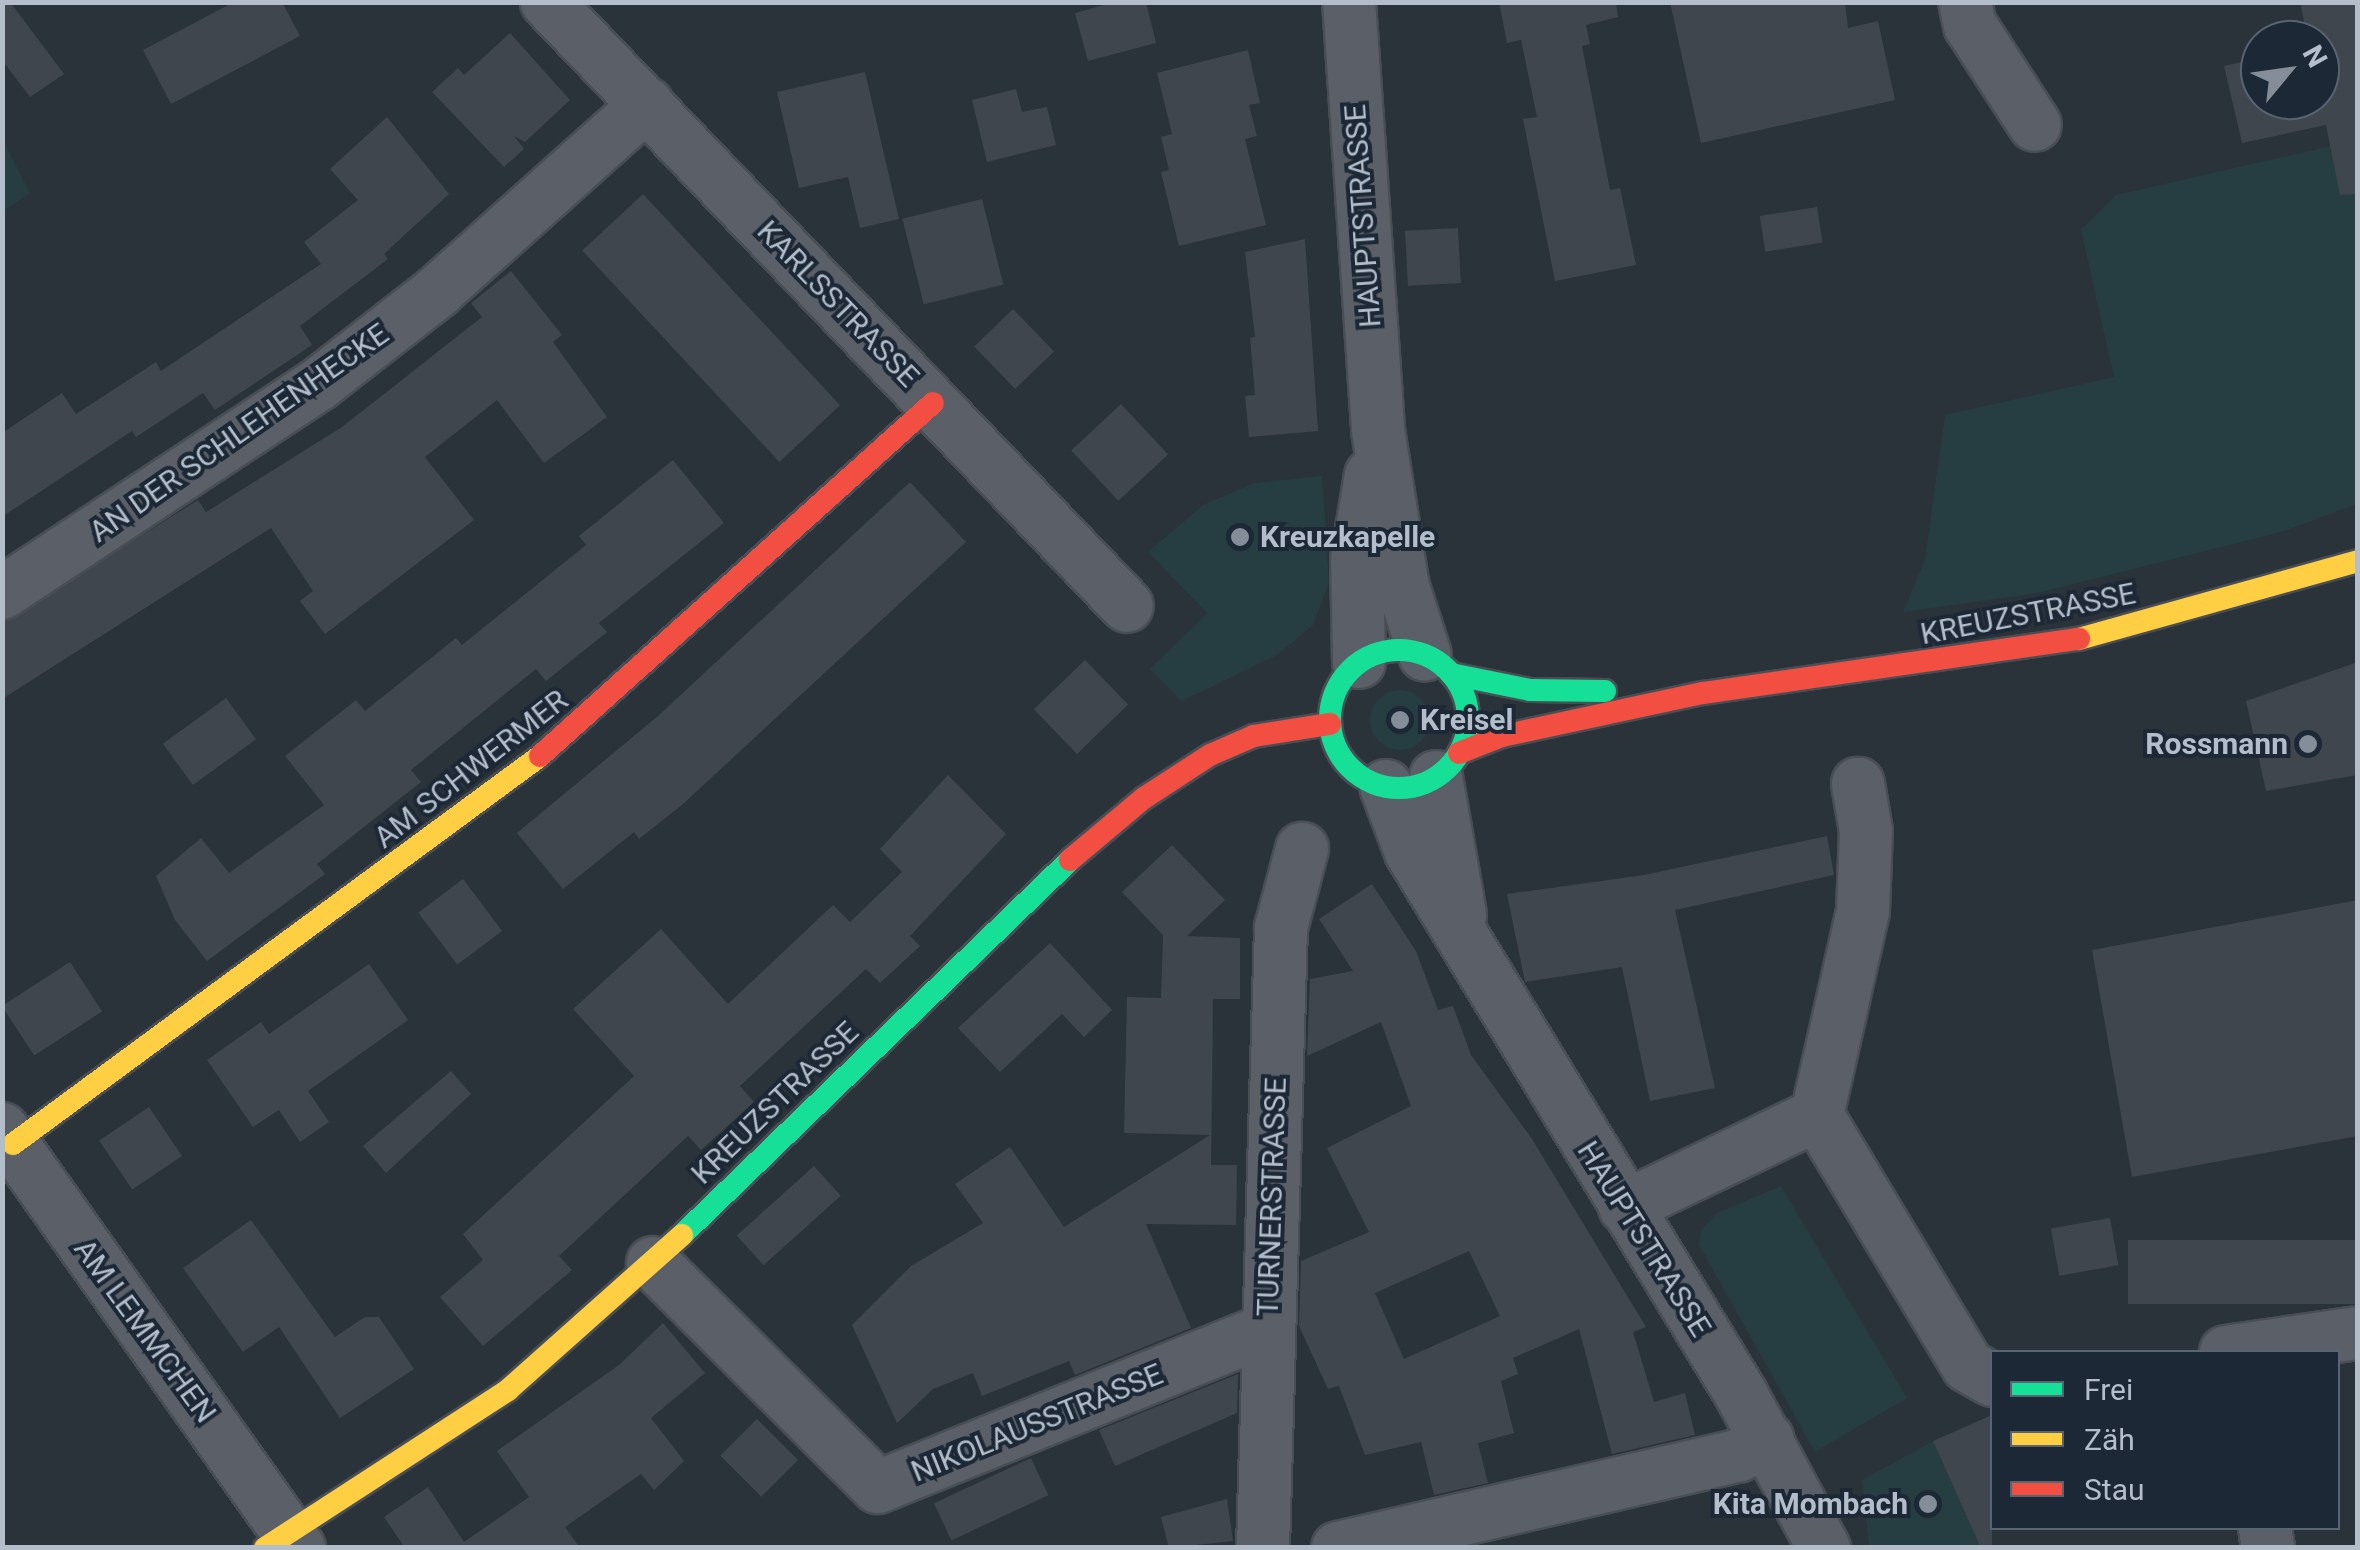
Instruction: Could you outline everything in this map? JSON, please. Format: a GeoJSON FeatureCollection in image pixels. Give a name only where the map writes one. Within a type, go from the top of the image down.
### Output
{"type":"FeatureCollection","features":[{"type":"Feature","properties":{"kind":"street","name":"KARLSSTRASSE"},"geometry":{"type":"LineString","coordinates":[[547,2],[1128,606]]}},
{"type":"Feature","properties":{"kind":"street","name":"HAUPTSTRASSE"},"geometry":{"type":"LineString","coordinates":[[1348,2],[1378,430],[1403,586],[1438,664],[1468,712],[1427,772],[1463,931],[1511,1024],[1768,1439],[1824,1548]]}},
{"type":"Feature","properties":{"kind":"street"},"geometry":{"type":"LineString","coordinates":[[1964,2],[1970,24],[2035,125]]}},
{"type":"Feature","properties":{"kind":"street","name":"AN DER SCHLEHENHECKE"},"geometry":{"type":"LineString","coordinates":[[2,592],[319,384],[437,292],[647,104]]}},
{"type":"Feature","properties":{"kind":"street","name":"AM SCHWERMER"},"geometry":{"type":"LineString","coordinates":[[8,1137],[571,733],[933,403]]}},
{"type":"Feature","properties":{"kind":"street","name":"HAUPTSTRASSE"},"geometry":{"type":"LineString","coordinates":[[1359,662],[1357,559],[1378,430]]}},
{"type":"Feature","properties":{"kind":"street","name":"KREUZSTRASSE"},"geometry":{"type":"LineString","coordinates":[[1427,772],[1502,736],[1704,693],[2073,640],[2358,561]]}},
{"type":"Feature","properties":{"kind":"street"},"geometry":{"type":"LineString","coordinates":[[1427,772],[1353,771],[1330,724],[1336,689],[1359,662],[1393,650],[1438,664]]}},
{"type":"Feature","properties":{"kind":"street","name":"KREUZSTRASSE"},"geometry":{"type":"LineString","coordinates":[[1438,664],[1530,690],[1704,693]]}},
{"type":"Feature","properties":{"kind":"street","name":"KREUZSTRASSE"},"geometry":{"type":"LineString","coordinates":[[284,1542],[508,1390],[653,1262],[1055,874],[1144,798],[1210,755],[1254,736],[1330,724]]}},
{"type":"Feature","properties":{"kind":"street"},"geometry":{"type":"LineString","coordinates":[[1858,784],[1866,831],[1863,911],[1837,1004],[1818,1115],[1968,1366],[1990,1379]]}},
{"type":"Feature","properties":{"kind":"street","name":"TURNERSTRASSE"},"geometry":{"type":"LineString","coordinates":[[1263,1548],[1281,928],[1302,849]]}},
{"type":"Feature","properties":{"kind":"street"},"geometry":{"type":"LineString","coordinates":[[1625,1207],[1818,1115]]}},
{"type":"Feature","properties":{"kind":"street","name":"AM LEMMCHEN"},"geometry":{"type":"LineString","coordinates":[[8,1137],[284,1542]]}},
{"type":"Feature","properties":{"kind":"street","name":"NIKOLAUSSTRASSE"},"geometry":{"type":"LineString","coordinates":[[653,1262],[878,1487],[1267,1330]]}},
{"type":"Feature","properties":{"kind":"street"},"geometry":{"type":"LineString","coordinates":[[2249,1350],[2358,1333]]}},
{"type":"Feature","properties":{"kind":"street"},"geometry":{"type":"LineString","coordinates":[[1338,1548],[1738,1456],[1768,1439]]}},
{"type":"Feature","properties":{"kind":"green space"},"geometry":{"type":"Polygon","coordinates":[[[3,140],[30,193],[2,211],[3,140]]]}},
{"type":"Feature","properties":{"kind":"green space"},"geometry":{"type":"Polygon","coordinates":[[[2357,140],[2357,504],[2281,532],[2037,593],[1903,612],[1925,560],[1945,415],[2114,377],[2081,230],[2116,195],[2357,140]]]}},
{"type":"Feature","properties":{"kind":"green space"},"geometry":{"type":"Polygon","coordinates":[[[1322,476],[1329,582],[1313,625],[1277,655],[1182,701],[1150,669],[1207,613],[1148,552],[1203,505],[1254,483],[1322,476]]]}},
{"type":"Feature","properties":{"kind":"green space"},"geometry":{"type":"Polygon","coordinates":[[[1400,690],[1421,699],[1430,720],[1421,741],[1400,750],[1379,741],[1370,720],[1379,699],[1400,690]]]}},
{"type":"Feature","properties":{"kind":"green space"},"geometry":{"type":"Polygon","coordinates":[[[1781,1186],[1907,1398],[1815,1452],[1699,1245],[1701,1230],[1717,1213],[1781,1186]]]}},
{"type":"Feature","properties":{"kind":"green space"},"geometry":{"type":"Polygon","coordinates":[[[1933,1441],[1981,1547],[1869,1547],[1862,1480],[1933,1441]]]}},
{"type":"Feature","properties":{"kind":"building"},"geometry":{"type":"Polygon","coordinates":[[[2,2],[10,2],[64,74],[30,97],[2,60],[2,2]]]}},
{"type":"Feature","properties":{"kind":"building"},"geometry":{"type":"Polygon","coordinates":[[[234,2],[282,2],[300,36],[171,104],[143,50],[234,2]]]}},
{"type":"Feature","properties":{"kind":"building"},"geometry":{"type":"Polygon","coordinates":[[[1115,2],[1146,2],[1156,43],[1088,61],[1075,13],[1115,2]]]}},
{"type":"Feature","properties":{"kind":"building"},"geometry":{"type":"Polygon","coordinates":[[[1499,2],[1616,2],[1618,17],[1586,25],[1590,44],[1582,46],[1610,190],[1620,188],[1636,265],[1555,281],[1523,119],[1537,117],[1521,40],[1507,43],[1499,2]]]}},
{"type":"Feature","properties":{"kind":"building"},"geometry":{"type":"Polygon","coordinates":[[[1670,2],[1845,2],[1848,28],[1878,21],[1895,100],[1701,143],[1670,2]]]}},
{"type":"Feature","properties":{"kind":"building"},"geometry":{"type":"Polygon","coordinates":[[[2300,2],[2358,2],[2358,194],[2340,195],[2326,125],[2242,143],[2224,66],[2240,62],[2240,120],[2340,120],[2340,20],[2304,20],[2300,2]]]}},
{"type":"Feature","properties":{"kind":"building"},"geometry":{"type":"Polygon","coordinates":[[[510,33],[570,100],[525,142],[514,136],[524,149],[504,167],[432,92],[458,68],[464,75],[510,33]]]}},
{"type":"Feature","properties":{"kind":"building"},"geometry":{"type":"Polygon","coordinates":[[[1248,50],[1260,103],[1249,105],[1257,136],[1245,139],[1266,225],[1179,246],[1161,172],[1169,170],[1161,137],[1172,134],[1157,73],[1248,50]]]}},
{"type":"Feature","properties":{"kind":"building"},"geometry":{"type":"Polygon","coordinates":[[[865,72],[899,219],[860,228],[848,177],[799,188],[777,92],[865,72]]]}},
{"type":"Feature","properties":{"kind":"building"},"geometry":{"type":"Polygon","coordinates":[[[1016,89],[1022,112],[1047,107],[1056,145],[987,162],[972,100],[1016,89]]]}},
{"type":"Feature","properties":{"kind":"building"},"geometry":{"type":"Polygon","coordinates":[[[387,117],[449,194],[384,254],[388,259],[300,326],[312,345],[215,410],[203,393],[136,437],[132,431],[2,517],[2,433],[62,393],[76,414],[156,362],[161,371],[321,264],[304,242],[358,200],[330,169],[387,117]]]}},
{"type":"Feature","properties":{"kind":"building"},"geometry":{"type":"Polygon","coordinates":[[[643,194],[840,405],[779,462],[582,251],[643,194]]]}},
{"type":"Feature","properties":{"kind":"building"},"geometry":{"type":"Polygon","coordinates":[[[982,199],[1003,284],[924,304],[902,219],[982,199]]]}},
{"type":"Feature","properties":{"kind":"building"},"geometry":{"type":"Polygon","coordinates":[[[1817,207],[1823,243],[1765,252],[1760,216],[1817,207]]]}},
{"type":"Feature","properties":{"kind":"building"},"geometry":{"type":"Polygon","coordinates":[[[1458,228],[1461,283],[1408,286],[1405,231],[1458,228]]]}},
{"type":"Feature","properties":{"kind":"building"},"geometry":{"type":"Polygon","coordinates":[[[1305,239],[1318,431],[1249,437],[1245,396],[1255,395],[1250,338],[1255,337],[1245,252],[1305,239]]]}},
{"type":"Feature","properties":{"kind":"building"},"geometry":{"type":"Polygon","coordinates":[[[511,271],[562,335],[553,342],[607,417],[544,463],[497,400],[425,457],[474,520],[325,634],[300,601],[313,591],[271,528],[2,699],[2,623],[198,500],[206,512],[342,427],[482,317],[471,303],[511,271]]]}},
{"type":"Feature","properties":{"kind":"building"},"geometry":{"type":"Polygon","coordinates":[[[1013,309],[1054,351],[1015,389],[974,347],[1013,309]]]}},
{"type":"Feature","properties":{"kind":"building"},"geometry":{"type":"Polygon","coordinates":[[[1121,404],[1168,454],[1118,501],[1071,450],[1121,404]]]}},
{"type":"Feature","properties":{"kind":"building"},"geometry":{"type":"Polygon","coordinates":[[[673,460],[724,523],[599,623],[607,632],[546,681],[536,669],[411,770],[421,782],[317,864],[325,874],[207,961],[175,920],[156,876],[201,838],[229,873],[324,805],[285,756],[356,700],[365,711],[456,638],[462,645],[586,545],[579,536],[673,460]]]}},
{"type":"Feature","properties":{"kind":"building"},"geometry":{"type":"Polygon","coordinates":[[[910,482],[966,542],[683,804],[639,839],[634,832],[563,889],[517,833],[658,716],[910,482]]]}},
{"type":"Feature","properties":{"kind":"building"},"geometry":{"type":"Polygon","coordinates":[[[1085,660],[1128,705],[1077,754],[1034,709],[1085,660]]]}},
{"type":"Feature","properties":{"kind":"building"},"geometry":{"type":"Polygon","coordinates":[[[2358,662],[2358,775],[2266,791],[2246,701],[2358,662]]]}},
{"type":"Feature","properties":{"kind":"building"},"geometry":{"type":"Polygon","coordinates":[[[226,698],[256,739],[193,785],[163,744],[226,698]]]}},
{"type":"Feature","properties":{"kind":"building"},"geometry":{"type":"Polygon","coordinates":[[[948,775],[1006,834],[910,936],[920,946],[880,983],[866,969],[740,1086],[754,1102],[701,1150],[688,1136],[559,1256],[572,1270],[483,1346],[440,1297],[483,1260],[463,1234],[634,1076],[573,1009],[661,929],[728,1004],[833,905],[850,922],[902,872],[880,849],[948,775]]]}},
{"type":"Feature","properties":{"kind":"building"},"geometry":{"type":"Polygon","coordinates":[[[1827,836],[1834,875],[1675,910],[1715,1088],[1650,1101],[1622,967],[1525,982],[1507,894],[1644,875],[1827,836]]]}},
{"type":"Feature","properties":{"kind":"building"},"geometry":{"type":"Polygon","coordinates":[[[1172,845],[1225,900],[1187,936],[1240,938],[1240,999],[1213,999],[1211,1165],[1237,1165],[1236,1225],[1146,1224],[1191,1328],[1075,1375],[1069,1361],[982,1396],[973,1373],[933,1389],[897,1423],[852,1325],[911,1266],[983,1223],[955,1184],[1010,1147],[1064,1227],[1210,1135],[1124,1133],[1127,997],[1161,998],[1163,935],[1122,892],[1172,845]]]}},
{"type":"Feature","properties":{"kind":"building"},"geometry":{"type":"Polygon","coordinates":[[[463,879],[502,931],[457,965],[418,913],[463,879]]]}},
{"type":"Feature","properties":{"kind":"building"},"geometry":{"type":"Polygon","coordinates":[[[1372,884],[1416,951],[1438,1010],[1453,1006],[1471,1055],[1532,1139],[1646,1327],[1633,1332],[1654,1402],[1685,1393],[1695,1435],[1612,1454],[1579,1329],[1513,1358],[1518,1374],[1501,1381],[1514,1433],[1478,1443],[1488,1483],[1434,1495],[1421,1442],[1365,1455],[1339,1386],[1328,1389],[1299,1326],[1301,1261],[1369,1232],[1327,1148],[1411,1106],[1381,1022],[1307,1056],[1310,979],[1353,971],[1319,919],[1372,884]],[[1469,1251],[1375,1293],[1404,1359],[1500,1316],[1469,1251]]]}},
{"type":"Feature","properties":{"kind":"building"},"geometry":{"type":"Polygon","coordinates":[[[2358,900],[2358,1136],[2132,1177],[2092,950],[2358,900]]]}},
{"type":"Feature","properties":{"kind":"building"},"geometry":{"type":"Polygon","coordinates":[[[1050,943],[1112,1010],[1084,1037],[1062,1014],[1000,1072],[958,1028],[1050,943]]]}},
{"type":"Feature","properties":{"kind":"building"},"geometry":{"type":"Polygon","coordinates":[[[70,962],[102,1011],[34,1056],[2,1006],[70,962]]]}},
{"type":"Feature","properties":{"kind":"building"},"geometry":{"type":"Polygon","coordinates":[[[369,964],[408,1020],[308,1091],[329,1122],[300,1142],[279,1110],[253,1127],[207,1060],[261,1022],[269,1034],[369,964]]]}},
{"type":"Feature","properties":{"kind":"building"},"geometry":{"type":"Polygon","coordinates":[[[451,1071],[471,1094],[386,1173],[363,1146],[451,1071]]]}},
{"type":"Feature","properties":{"kind":"building"},"geometry":{"type":"Polygon","coordinates":[[[149,1107],[182,1156],[132,1189],[99,1141],[149,1107]]]}},
{"type":"Feature","properties":{"kind":"building"},"geometry":{"type":"Polygon","coordinates":[[[814,1166],[841,1196],[763,1265],[737,1236],[814,1166]]]}},
{"type":"Feature","properties":{"kind":"building"},"geometry":{"type":"Polygon","coordinates":[[[2110,1218],[2118,1265],[2059,1276],[2051,1228],[2110,1218]]]}},
{"type":"Feature","properties":{"kind":"building"},"geometry":{"type":"Polygon","coordinates":[[[251,1220],[335,1337],[365,1317],[379,1317],[414,1369],[340,1418],[279,1327],[243,1352],[183,1268],[251,1220]]]}},
{"type":"Feature","properties":{"kind":"building"},"geometry":{"type":"Polygon","coordinates":[[[2128,1240],[2358,1240],[2358,1304],[2128,1304],[2128,1240]]]}},
{"type":"Feature","properties":{"kind":"building"},"geometry":{"type":"Polygon","coordinates":[[[663,1323],[705,1373],[651,1418],[684,1461],[654,1490],[641,1474],[565,1527],[580,1548],[405,1548],[384,1517],[428,1487],[464,1542],[529,1497],[497,1451],[619,1365],[663,1323]]]}},
{"type":"Feature","properties":{"kind":"building"},"geometry":{"type":"Polygon","coordinates":[[[1238,1374],[1237,1413],[1115,1466],[1099,1430],[1238,1374]]]}},
{"type":"Feature","properties":{"kind":"building"},"geometry":{"type":"Polygon","coordinates":[[[1990,1416],[1992,1548],[1981,1548],[1933,1441],[1990,1416]]]}},
{"type":"Feature","properties":{"kind":"building"},"geometry":{"type":"Polygon","coordinates":[[[757,1419],[798,1460],[761,1497],[720,1456],[757,1419]]]}},
{"type":"Feature","properties":{"kind":"building"},"geometry":{"type":"Polygon","coordinates":[[[1031,1458],[1048,1495],[951,1540],[934,1503],[1031,1458]]]}},
{"type":"Feature","properties":{"kind":"building"},"geometry":{"type":"Polygon","coordinates":[[[1227,1499],[1233,1541],[1169,1548],[1161,1517],[1227,1499]]]}},
{"type":"Feature","properties":{"kind":"traffic: fast"},"geometry":{"type":"LineString","coordinates":[[1399,650],[1425,656],[1448,670],[1462,693],[1468,719],[1462,745],[1448,768],[1425,782],[1399,788],[1373,782],[1350,768],[1336,745],[1330,719],[1336,693],[1350,670],[1373,656],[1399,650]]}},
{"type":"Feature","properties":{"kind":"traffic: fast"},"geometry":{"type":"LineString","coordinates":[[1451,674],[1530,690],[1605,691]]}},
{"type":"Feature","properties":{"kind":"traffic: fast"},"geometry":{"type":"LineString","coordinates":[[682,1235],[1070,860]]}},
{"type":"Feature","properties":{"kind":"traffic: slow"},"geometry":{"type":"LineString","coordinates":[[2079,639],[2358,561]]}},
{"type":"Feature","properties":{"kind":"traffic: slow"},"geometry":{"type":"LineString","coordinates":[[13,1144],[540,756]]}},
{"type":"Feature","properties":{"kind":"traffic: slow"},"geometry":{"type":"LineString","coordinates":[[265,1548],[508,1390],[682,1235]]}},
{"type":"Feature","properties":{"kind":"traffic: jam"},"geometry":{"type":"LineString","coordinates":[[540,756],[933,403]]}},
{"type":"Feature","properties":{"kind":"traffic: jam"},"geometry":{"type":"LineString","coordinates":[[1459,753],[1502,736],[1703,693],[2079,639]]}},
{"type":"Feature","properties":{"kind":"traffic: jam"},"geometry":{"type":"LineString","coordinates":[[1070,860],[1144,798],[1210,755],[1254,736],[1330,724]]}},
{"type":"Feature","properties":{"kind":"place","name":"Kreuzkapelle"},"geometry":{"type":"Point","coordinates":[1240,537]}},
{"type":"Feature","properties":{"kind":"place","name":"Kreisel"},"geometry":{"type":"Point","coordinates":[1400,720]}},
{"type":"Feature","properties":{"kind":"place","name":"Rossmann"},"geometry":{"type":"Point","coordinates":[2308,744]}},
{"type":"Feature","properties":{"kind":"place","name":"Kita Mombach"},"geometry":{"type":"Point","coordinates":[1928,1504]}}]}
